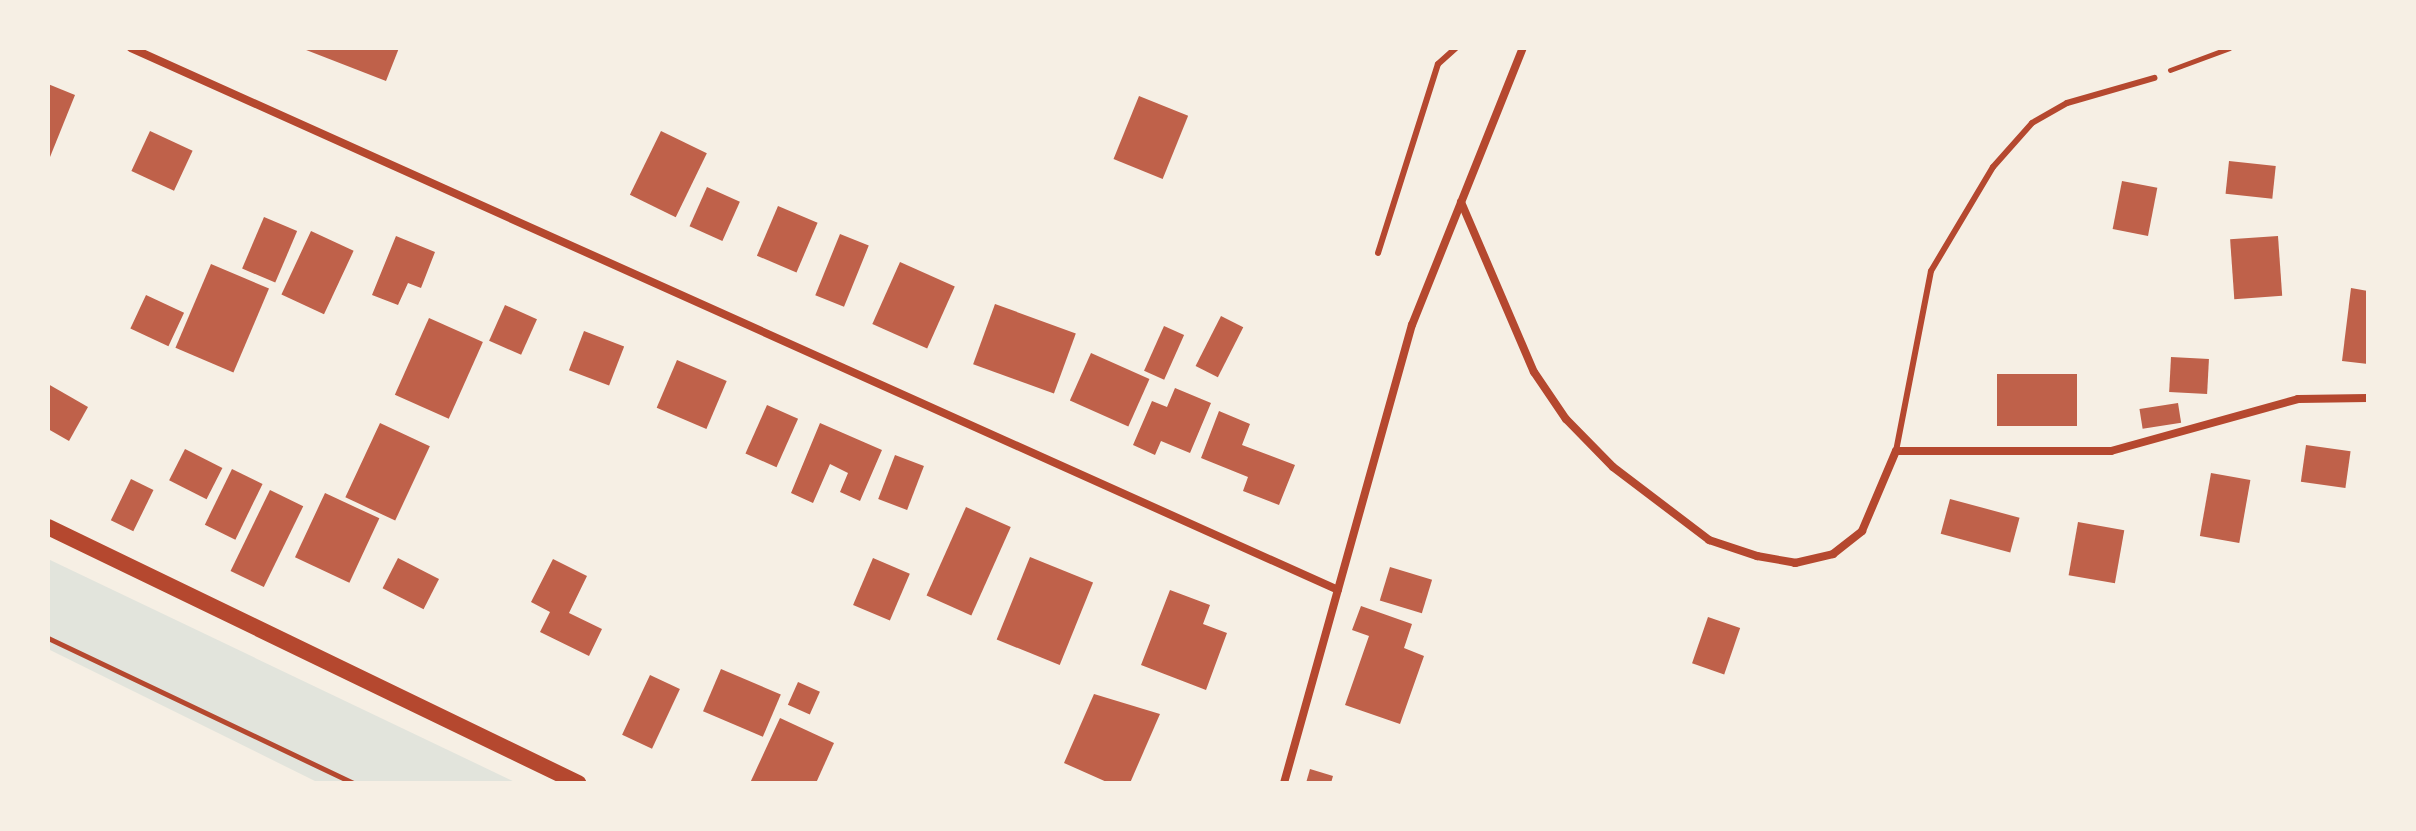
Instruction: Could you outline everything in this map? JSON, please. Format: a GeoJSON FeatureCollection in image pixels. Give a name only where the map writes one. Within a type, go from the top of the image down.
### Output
{"type":"FeatureCollection","features":[{"type":"Feature","properties":{"kind":"main road"},"geometry":{"type":"LineString","coordinates":[[48,527],[578,783]]}},
{"type":"Feature","properties":{"kind":"street"},"geometry":{"type":"LineString","coordinates":[[131,48],[1338,590]]}},
{"type":"Feature","properties":{"kind":"street"},"geometry":{"type":"LineString","coordinates":[[1284,783],[1412,325],[1523,48]]}},
{"type":"Feature","properties":{"kind":"street"},"geometry":{"type":"LineString","coordinates":[[1461,202],[1534,372],[1566,419],[1613,467],[1709,540],[1795,563],[1833,554],[1862,531],[1896,451],[2111,451],[2298,399],[2368,398]]}},
{"type":"Feature","properties":{"kind":"lane"},"geometry":{"type":"LineString","coordinates":[[1378,253],[1438,64],[1456,48]]}},
{"type":"Feature","properties":{"kind":"lane"},"geometry":{"type":"LineString","coordinates":[[1896,451],[1931,271],[1993,167],[2032,123],[2067,103],[2154,78]]}},
{"type":"Feature","properties":{"kind":"path"},"geometry":{"type":"LineString","coordinates":[[2154,78],[2229,48]]}},
{"type":"Feature","properties":{"kind":"path"},"geometry":{"type":"LineString","coordinates":[[48,638],[353,783]]}},
{"type":"Feature","properties":{"kind":"shaded area"},"geometry":{"type":"Polygon","coordinates":[[[48,559],[517,783],[319,783],[48,649],[48,559]]]}},
{"type":"Feature","properties":{"kind":"building"},"geometry":{"type":"Polygon","coordinates":[[[301,48],[399,48],[386,81],[301,48]]]}},
{"type":"Feature","properties":{"kind":"building"},"geometry":{"type":"Polygon","coordinates":[[[48,84],[75,95],[48,162],[48,84]]]}},
{"type":"Feature","properties":{"kind":"building"},"geometry":{"type":"Polygon","coordinates":[[[1139,96],[1188,116],[1163,179],[1114,159],[1139,96]]]}},
{"type":"Feature","properties":{"kind":"building"},"geometry":{"type":"Polygon","coordinates":[[[150,131],[193,151],[174,191],[131,171],[150,131]]]}},
{"type":"Feature","properties":{"kind":"building"},"geometry":{"type":"Polygon","coordinates":[[[661,131],[707,153],[676,217],[630,195],[661,131]]]}},
{"type":"Feature","properties":{"kind":"building"},"geometry":{"type":"Polygon","coordinates":[[[2229,161],[2276,166],[2272,199],[2226,194],[2229,161]]]}},
{"type":"Feature","properties":{"kind":"building"},"geometry":{"type":"Polygon","coordinates":[[[2122,181],[2157,188],[2148,236],[2113,229],[2122,181]]]}},
{"type":"Feature","properties":{"kind":"building"},"geometry":{"type":"Polygon","coordinates":[[[707,187],[740,202],[722,241],[690,226],[707,187]]]}},
{"type":"Feature","properties":{"kind":"building"},"geometry":{"type":"Polygon","coordinates":[[[778,206],[818,223],[796,273],[757,256],[778,206]]]}},
{"type":"Feature","properties":{"kind":"building"},"geometry":{"type":"Polygon","coordinates":[[[264,217],[297,231],[275,283],[242,269],[264,217]]]}},
{"type":"Feature","properties":{"kind":"building"},"geometry":{"type":"Polygon","coordinates":[[[311,231],[354,251],[324,314],[281,294],[311,231]]]}},
{"type":"Feature","properties":{"kind":"building"},"geometry":{"type":"Polygon","coordinates":[[[840,234],[869,246],[844,307],[815,295],[840,234]]]}},
{"type":"Feature","properties":{"kind":"building"},"geometry":{"type":"Polygon","coordinates":[[[396,236],[435,252],[421,288],[408,283],[398,305],[372,295],[396,236]]]}},
{"type":"Feature","properties":{"kind":"building"},"geometry":{"type":"Polygon","coordinates":[[[2278,236],[2282,296],[2234,299],[2230,239],[2278,236]]]}},
{"type":"Feature","properties":{"kind":"building"},"geometry":{"type":"Polygon","coordinates":[[[900,262],[955,286],[927,349],[872,324],[900,262]]]}},
{"type":"Feature","properties":{"kind":"building"},"geometry":{"type":"Polygon","coordinates":[[[211,264],[269,289],[233,372],[175,348],[211,264]]]}},
{"type":"Feature","properties":{"kind":"building"},"geometry":{"type":"Polygon","coordinates":[[[2351,288],[2368,291],[2368,364],[2342,361],[2351,288]]]}},
{"type":"Feature","properties":{"kind":"building"},"geometry":{"type":"Polygon","coordinates":[[[146,295],[184,313],[168,346],[130,329],[146,295]]]}},
{"type":"Feature","properties":{"kind":"building"},"geometry":{"type":"Polygon","coordinates":[[[995,304],[1076,333],[1054,394],[973,364],[995,304]]]}},
{"type":"Feature","properties":{"kind":"building"},"geometry":{"type":"Polygon","coordinates":[[[505,305],[537,319],[521,355],[489,341],[505,305]]]}},
{"type":"Feature","properties":{"kind":"building"},"geometry":{"type":"Polygon","coordinates":[[[1221,316],[1243,327],[1218,377],[1196,366],[1221,316]]]}},
{"type":"Feature","properties":{"kind":"building"},"geometry":{"type":"Polygon","coordinates":[[[429,318],[483,342],[449,419],[395,395],[429,318]]]}},
{"type":"Feature","properties":{"kind":"building"},"geometry":{"type":"Polygon","coordinates":[[[1164,326],[1184,335],[1164,380],[1144,371],[1164,326]]]}},
{"type":"Feature","properties":{"kind":"building"},"geometry":{"type":"Polygon","coordinates":[[[584,331],[624,346],[609,386],[569,370],[584,331]]]}},
{"type":"Feature","properties":{"kind":"building"},"geometry":{"type":"Polygon","coordinates":[[[1091,353],[1149,379],[1128,427],[1070,401],[1091,353]]]}},
{"type":"Feature","properties":{"kind":"building"},"geometry":{"type":"Polygon","coordinates":[[[2171,357],[2209,359],[2207,394],[2169,392],[2171,357]]]}},
{"type":"Feature","properties":{"kind":"building"},"geometry":{"type":"Polygon","coordinates":[[[677,360],[727,381],[706,429],[657,408],[677,360]]]}},
{"type":"Feature","properties":{"kind":"building"},"geometry":{"type":"Polygon","coordinates":[[[1997,374],[2077,374],[2077,426],[1997,426],[1997,374]]]}},
{"type":"Feature","properties":{"kind":"building"},"geometry":{"type":"Polygon","coordinates":[[[48,384],[88,407],[69,441],[48,429],[48,384]]]}},
{"type":"Feature","properties":{"kind":"building"},"geometry":{"type":"Polygon","coordinates":[[[1175,388],[1211,403],[1190,453],[1161,441],[1155,455],[1133,445],[1152,401],[1167,407],[1175,388]]]}},
{"type":"Feature","properties":{"kind":"building"},"geometry":{"type":"Polygon","coordinates":[[[2178,403],[2181,423],[2143,429],[2139,409],[2178,403]]]}},
{"type":"Feature","properties":{"kind":"building"},"geometry":{"type":"Polygon","coordinates":[[[767,405],[798,419],[777,467],[745,453],[767,405]]]}},
{"type":"Feature","properties":{"kind":"building"},"geometry":{"type":"Polygon","coordinates":[[[1219,411],[1250,424],[1242,445],[1295,465],[1279,505],[1243,491],[1248,477],[1201,458],[1219,411]]]}},
{"type":"Feature","properties":{"kind":"building"},"geometry":{"type":"Polygon","coordinates":[[[380,423],[430,446],[395,521],[345,497],[380,423]]]}},
{"type":"Feature","properties":{"kind":"building"},"geometry":{"type":"Polygon","coordinates":[[[820,423],[882,450],[860,501],[840,492],[848,473],[830,464],[813,503],[791,493],[820,423]]]}},
{"type":"Feature","properties":{"kind":"building"},"geometry":{"type":"Polygon","coordinates":[[[2306,445],[2351,451],[2345,488],[2301,482],[2306,445]]]}},
{"type":"Feature","properties":{"kind":"building"},"geometry":{"type":"Polygon","coordinates":[[[185,449],[222,468],[207,499],[169,480],[185,449]]]}},
{"type":"Feature","properties":{"kind":"building"},"geometry":{"type":"Polygon","coordinates":[[[895,455],[924,466],[907,510],[878,499],[895,455]]]}},
{"type":"Feature","properties":{"kind":"building"},"geometry":{"type":"Polygon","coordinates":[[[232,469],[263,484],[235,540],[205,525],[232,469]]]}},
{"type":"Feature","properties":{"kind":"building"},"geometry":{"type":"Polygon","coordinates":[[[2211,473],[2250,480],[2239,543],[2200,536],[2211,473]]]}},
{"type":"Feature","properties":{"kind":"building"},"geometry":{"type":"Polygon","coordinates":[[[131,479],[153,490],[133,531],[111,520],[131,479]]]}},
{"type":"Feature","properties":{"kind":"building"},"geometry":{"type":"Polygon","coordinates":[[[270,490],[303,506],[264,587],[231,571],[270,490]]]}},
{"type":"Feature","properties":{"kind":"building"},"geometry":{"type":"Polygon","coordinates":[[[325,493],[379,518],[349,583],[295,557],[325,493]]]}},
{"type":"Feature","properties":{"kind":"building"},"geometry":{"type":"Polygon","coordinates":[[[1950,499],[2020,518],[2010,552],[1941,534],[1950,499]]]}},
{"type":"Feature","properties":{"kind":"building"},"geometry":{"type":"Polygon","coordinates":[[[966,507],[1011,527],[971,616],[927,596],[966,507]]]}},
{"type":"Feature","properties":{"kind":"building"},"geometry":{"type":"Polygon","coordinates":[[[2078,522],[2124,530],[2115,583],[2069,575],[2078,522]]]}},
{"type":"Feature","properties":{"kind":"building"},"geometry":{"type":"Polygon","coordinates":[[[1030,557],[1093,582],[1060,665],[997,640],[1030,557]]]}},
{"type":"Feature","properties":{"kind":"building"},"geometry":{"type":"Polygon","coordinates":[[[398,558],[439,579],[424,609],[383,588],[398,558]]]}},
{"type":"Feature","properties":{"kind":"building"},"geometry":{"type":"Polygon","coordinates":[[[873,558],[910,574],[890,621],[853,605],[873,558]]]}},
{"type":"Feature","properties":{"kind":"building"},"geometry":{"type":"Polygon","coordinates":[[[553,559],[587,576],[569,613],[602,629],[589,656],[540,632],[550,612],[531,602],[553,559]]]}},
{"type":"Feature","properties":{"kind":"building"},"geometry":{"type":"Polygon","coordinates":[[[1390,567],[1432,580],[1422,613],[1380,600],[1390,567]]]}},
{"type":"Feature","properties":{"kind":"building"},"geometry":{"type":"Polygon","coordinates":[[[1170,590],[1210,605],[1203,624],[1227,633],[1206,690],[1141,665],[1170,590]]]}},
{"type":"Feature","properties":{"kind":"building"},"geometry":{"type":"Polygon","coordinates":[[[1361,606],[1412,624],[1404,648],[1424,656],[1400,724],[1345,705],[1369,636],[1352,630],[1361,606]]]}},
{"type":"Feature","properties":{"kind":"building"},"geometry":{"type":"Polygon","coordinates":[[[1708,617],[1740,628],[1724,674],[1692,663],[1708,617]]]}},
{"type":"Feature","properties":{"kind":"building"},"geometry":{"type":"Polygon","coordinates":[[[721,669],[781,694],[763,737],[703,711],[721,669]]]}},
{"type":"Feature","properties":{"kind":"building"},"geometry":{"type":"Polygon","coordinates":[[[650,675],[680,689],[652,749],[622,735],[650,675]]]}},
{"type":"Feature","properties":{"kind":"building"},"geometry":{"type":"Polygon","coordinates":[[[798,682],[820,692],[810,715],[788,705],[798,682]]]}},
{"type":"Feature","properties":{"kind":"building"},"geometry":{"type":"Polygon","coordinates":[[[1094,694],[1160,714],[1130,783],[1109,783],[1064,763],[1094,694]]]}},
{"type":"Feature","properties":{"kind":"building"},"geometry":{"type":"Polygon","coordinates":[[[780,718],[834,743],[816,783],[750,783],[780,718]]]}},
{"type":"Feature","properties":{"kind":"building"},"geometry":{"type":"Polygon","coordinates":[[[1310,769],[1333,776],[1331,783],[1306,783],[1310,769]]]}}]}
